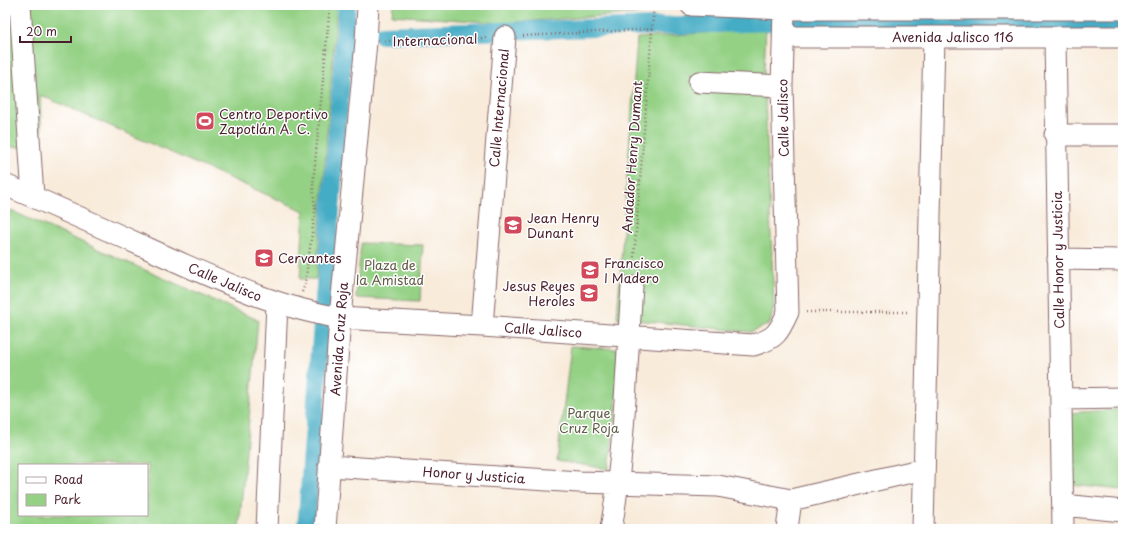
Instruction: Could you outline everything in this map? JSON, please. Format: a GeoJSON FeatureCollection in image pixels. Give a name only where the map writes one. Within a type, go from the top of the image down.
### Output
{"type":"FeatureCollection","features":[{"type":"Feature","properties":{"kind":"street"},"geometry":{"type":"LineString","coordinates":[[20,5],[33,196]]}},
{"type":"Feature","properties":{"kind":"street","name":"Avenida Cruz Roja"},"geometry":{"type":"LineString","coordinates":[[325,529],[329,466],[333,317],[366,42],[368,5]]}},
{"type":"Feature","properties":{"kind":"street"},"geometry":{"type":"LineString","coordinates":[[690,5],[784,22],[829,7],[1123,9]]}},
{"type":"Feature","properties":{"kind":"street","name":"Calle Jalisco"},"geometry":{"type":"LineString","coordinates":[[5,185],[33,196],[248,294],[286,306],[333,317],[753,345],[768,341],[779,331],[788,312],[782,86],[784,22]]}},
{"type":"Feature","properties":{"kind":"street","name":"Avenida Jalisco 116"},"geometry":{"type":"LineString","coordinates":[[784,22],[934,37],[1123,37]]}},
{"type":"Feature","properties":{"kind":"street","name":"Calle Internacional"},"geometry":{"type":"LineString","coordinates":[[482,326],[505,37]]}},
{"type":"Feature","properties":{"kind":"street"},"geometry":{"type":"LineString","coordinates":[[923,529],[934,37]]}},
{"type":"Feature","properties":{"kind":"street","name":"Calle Honor y Justicia"},"geometry":{"type":"LineString","coordinates":[[1055,37],[1055,135],[1062,399],[1063,529]]}},
{"type":"Feature","properties":{"kind":"street"},"geometry":{"type":"LineString","coordinates":[[699,82],[782,86]]}},
{"type":"Feature","properties":{"kind":"street"},"geometry":{"type":"LineString","coordinates":[[1055,135],[1123,135]]}},
{"type":"Feature","properties":{"kind":"street"},"geometry":{"type":"LineString","coordinates":[[1058,259],[1123,260]]}},
{"type":"Feature","properties":{"kind":"street"},"geometry":{"type":"LineString","coordinates":[[611,529],[619,484],[632,287]]}},
{"type":"Feature","properties":{"kind":"street"},"geometry":{"type":"LineString","coordinates":[[267,529],[286,306]]}},
{"type":"Feature","properties":{"kind":"street"},"geometry":{"type":"LineString","coordinates":[[1062,399],[1123,398]]}},
{"type":"Feature","properties":{"kind":"street","name":"Honor y Justicia"},"geometry":{"type":"LineString","coordinates":[[329,466],[619,484]]}},
{"type":"Feature","properties":{"kind":"street"},"geometry":{"type":"LineString","coordinates":[[619,484],[718,486],[791,500],[924,469]]}},
{"type":"Feature","properties":{"kind":"street"},"geometry":{"type":"LineString","coordinates":[[787,529],[791,500]]}},
{"type":"Feature","properties":{"kind":"street"},"geometry":{"type":"LineString","coordinates":[[1063,505],[1123,511]]}},
{"type":"Feature","properties":{"kind":"path"},"geometry":{"type":"LineString","coordinates":[[286,306],[305,284],[315,211],[313,185],[330,5]]}},
{"type":"Feature","properties":{"kind":"path"},"geometry":{"type":"LineString","coordinates":[[652,29],[654,5]]}},
{"type":"Feature","properties":{"kind":"path","name":"Calle Internacional"},"geometry":{"type":"LineString","coordinates":[[505,37],[652,29]]}},
{"type":"Feature","properties":{"kind":"path","name":"Andador Henry Dumant"},"geometry":{"type":"LineString","coordinates":[[632,287],[652,29]]}},
{"type":"Feature","properties":{"kind":"path","name":"Internacional"},"geometry":{"type":"LineString","coordinates":[[366,42],[505,37]]}},
{"type":"Feature","properties":{"kind":"path"},"geometry":{"type":"LineString","coordinates":[[788,312],[928,312]]}},
{"type":"Feature","properties":{"kind":"green space","name":"Centro Deportivo Zapotlán A. C."},"geometry":{"type":"Polygon","coordinates":[[[5,5],[337,5],[316,279],[300,279],[304,211],[40,95],[42,147],[8,147],[5,95],[5,5]]]}},
{"type":"Feature","properties":{"kind":"green space"},"geometry":{"type":"Polygon","coordinates":[[[393,5],[647,5],[646,13],[502,23],[392,15],[393,5]]]}},
{"type":"Feature","properties":{"kind":"green space"},"geometry":{"type":"Polygon","coordinates":[[[766,28],[764,72],[774,305],[770,324],[751,332],[617,318],[637,38],[766,28]]]}},
{"type":"Feature","properties":{"kind":"green space"},"geometry":{"type":"Polygon","coordinates":[[[5,208],[258,320],[239,529],[5,529],[5,208]]]}},
{"type":"Feature","properties":{"kind":"green space","name":"Plaza de la Amistad"},"geometry":{"type":"Polygon","coordinates":[[[361,243],[423,245],[420,301],[356,298],[361,243]]]}},
{"type":"Feature","properties":{"kind":"green space","name":"Parque Cruz Roja"},"geometry":{"type":"Polygon","coordinates":[[[571,346],[618,349],[616,413],[609,469],[557,461],[571,346]]]}},
{"type":"Feature","properties":{"kind":"green space"},"geometry":{"type":"Polygon","coordinates":[[[1123,409],[1123,490],[1071,485],[1067,413],[1123,409]]]}},
{"type":"Feature","properties":{"kind":"waterway"},"geometry":{"type":"LineString","coordinates":[[306,529],[347,5]]}},
{"type":"Feature","properties":{"kind":"waterway"},"geometry":{"type":"LineString","coordinates":[[382,35],[773,22],[1123,23]]}},
{"type":"Feature","properties":{"kind":"place","name":"Centro Deportivo Zapotlán A. C."},"geometry":{"type":"Point","coordinates":[205,121]}},
{"type":"Feature","properties":{"kind":"place","name":"Jean Henry Dunant"},"geometry":{"type":"Point","coordinates":[513,225]}},
{"type":"Feature","properties":{"kind":"place","name":"Cervantes"},"geometry":{"type":"Point","coordinates":[264,258]}},
{"type":"Feature","properties":{"kind":"place","name":"Francisco I Madero"},"geometry":{"type":"Point","coordinates":[590,270]}},
{"type":"Feature","properties":{"kind":"place","name":"Jesus Reyes Heroles"},"geometry":{"type":"Point","coordinates":[589,293]}}]}
